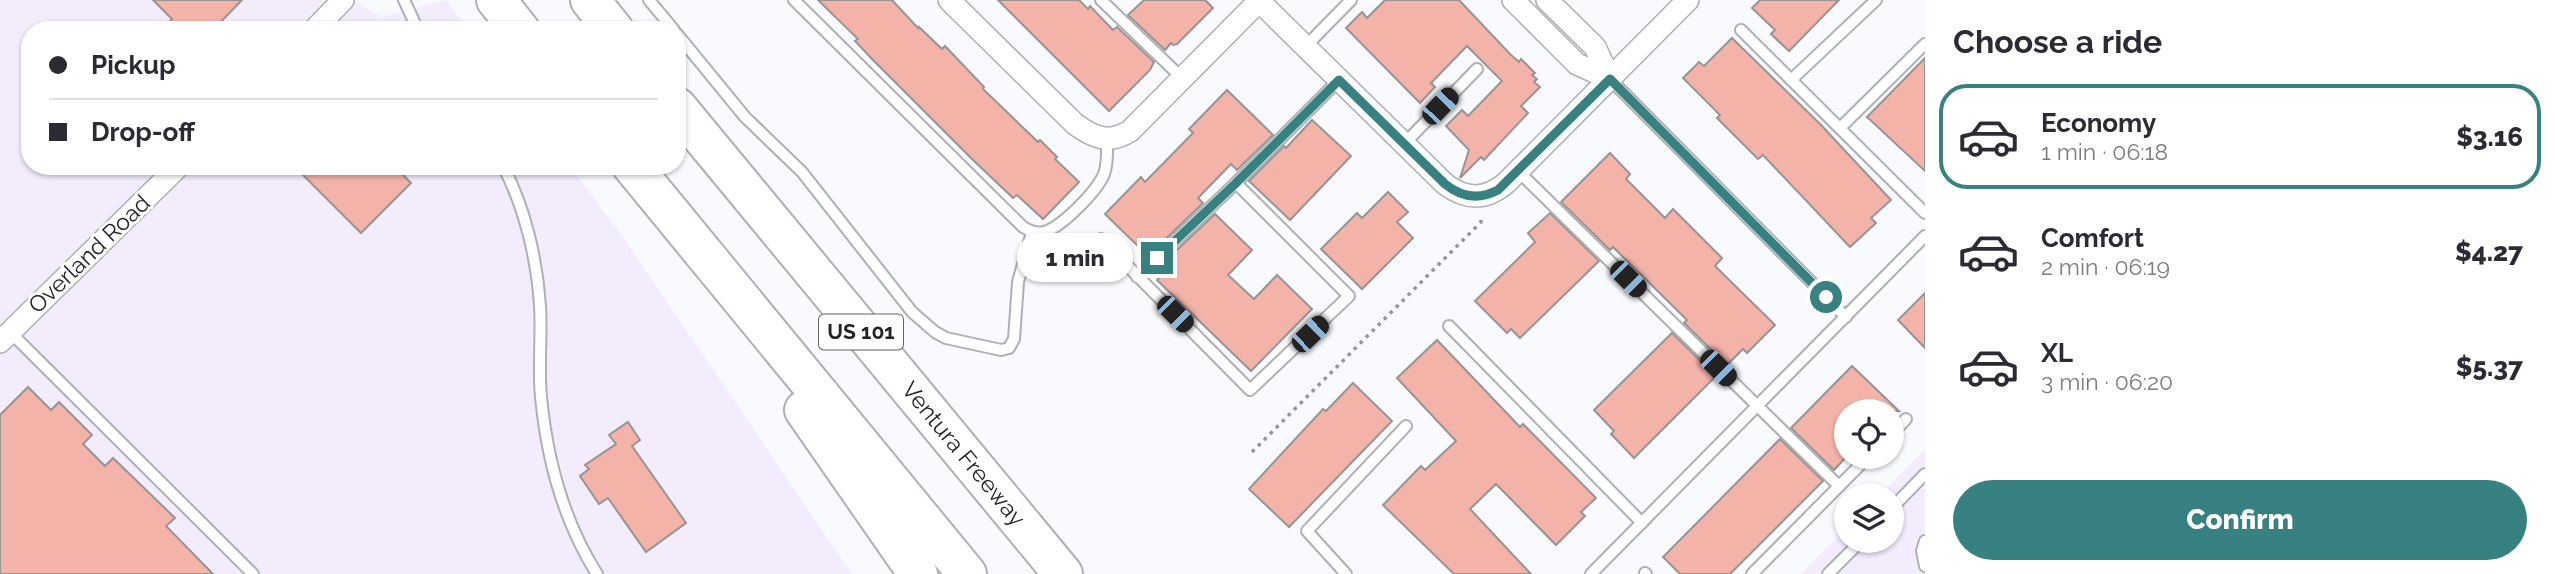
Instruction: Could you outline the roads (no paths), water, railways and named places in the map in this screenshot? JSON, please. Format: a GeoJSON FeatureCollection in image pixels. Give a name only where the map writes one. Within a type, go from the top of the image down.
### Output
{"type":"FeatureCollection","features":[{"type":"Feature","properties":{"kind":"highway"},"geometry":{"type":"LineString","coordinates":[[496,0],[513,21]]}},
{"type":"Feature","properties":{"kind":"highway"},"geometry":{"type":"LineString","coordinates":[[590,0],[607,21]]}},
{"type":"Feature","properties":{"kind":"highway","name":"Ventura Freeway"},"geometry":{"type":"LineString","coordinates":[[686,118],[1058,568]]}},
{"type":"Feature","properties":{"kind":"highway","name":"US 101"},"geometry":{"type":"LineString","coordinates":[[639,175],[967,574]]}},
{"type":"Feature","properties":{"kind":"highway"},"geometry":{"type":"LineString","coordinates":[[755,315],[808,417],[918,574]]}},
{"type":"Feature","properties":{"kind":"street"},"geometry":{"type":"LineString","coordinates":[[323,21],[343,0]]}},
{"type":"Feature","properties":{"kind":"street"},"geometry":{"type":"LineString","coordinates":[[949,0],[1075,124],[1091,135],[1107,140],[1130,131],[1259,1],[1453,190],[1470,197],[1498,190],[1688,0]]}},
{"type":"Feature","properties":{"kind":"street"},"geometry":{"type":"LineString","coordinates":[[1513,0],[1577,64],[1610,79]]}},
{"type":"Feature","properties":{"kind":"street"},"geometry":{"type":"LineString","coordinates":[[1547,0],[1595,47],[1610,79]]}},
{"type":"Feature","properties":{"kind":"street","name":"Overland Road"},"geometry":{"type":"LineString","coordinates":[[5,337],[170,175]]}},
{"type":"Feature","properties":{"kind":"lane"},"geometry":{"type":"LineString","coordinates":[[404,0],[414,21]]}},
{"type":"Feature","properties":{"kind":"lane"},"geometry":{"type":"LineString","coordinates":[[649,0],[666,21]]}},
{"type":"Feature","properties":{"kind":"lane"},"geometry":{"type":"LineString","coordinates":[[794,0],[1023,227],[1032,232],[1042,233],[1058,225],[1094,190],[1103,175],[1107,140]]}},
{"type":"Feature","properties":{"kind":"lane"},"geometry":{"type":"LineString","coordinates":[[1101,0],[1182,78]]}},
{"type":"Feature","properties":{"kind":"lane"},"geometry":{"type":"LineString","coordinates":[[1305,47],[1351,0]]}},
{"type":"Feature","properties":{"kind":"lane"},"geometry":{"type":"LineString","coordinates":[[1791,80],[1875,0]]}},
{"type":"Feature","properties":{"kind":"lane"},"geometry":{"type":"LineString","coordinates":[[1741,30],[1925,213]]}},
{"type":"Feature","properties":{"kind":"lane"},"geometry":{"type":"LineString","coordinates":[[1840,128],[1925,44]]}},
{"type":"Feature","properties":{"kind":"lane"},"geometry":{"type":"LineString","coordinates":[[686,45],[746,117],[802,172],[912,312],[934,332],[946,338],[1001,350],[1009,348],[1014,339],[1018,282],[1032,232]]}},
{"type":"Feature","properties":{"kind":"lane"},"geometry":{"type":"LineString","coordinates":[[1404,144],[1477,69]]}},
{"type":"Feature","properties":{"kind":"lane"},"geometry":{"type":"LineString","coordinates":[[1610,79],[1846,317]]}},
{"type":"Feature","properties":{"kind":"lane"},"geometry":{"type":"LineString","coordinates":[[1137,277],[1339,80]]}},
{"type":"Feature","properties":{"kind":"lane"},"geometry":{"type":"LineString","coordinates":[[1518,171],[1836,483]]}},
{"type":"Feature","properties":{"kind":"lane"},"geometry":{"type":"LineString","coordinates":[[506,175],[529,237],[536,276],[540,305],[541,398],[549,451],[560,496],[584,552],[597,574]]}},
{"type":"Feature","properties":{"kind":"lane"},"geometry":{"type":"LineString","coordinates":[[1101,239],[1250,390],[1349,296],[1236,183]]}},
{"type":"Feature","properties":{"kind":"lane"},"geometry":{"type":"LineString","coordinates":[[1591,574],[1925,236]]}},
{"type":"Feature","properties":{"kind":"lane"},"geometry":{"type":"LineString","coordinates":[[1449,326],[1642,523]]}},
{"type":"Feature","properties":{"kind":"lane"},"geometry":{"type":"LineString","coordinates":[[5,337],[253,574]]}},
{"type":"Feature","properties":{"kind":"lane"},"geometry":{"type":"LineString","coordinates":[[1346,574],[1307,531],[1406,426]]}},
{"type":"Feature","properties":{"kind":"lane"},"geometry":{"type":"LineString","coordinates":[[1842,483],[1856,469]]}},
{"type":"Feature","properties":{"kind":"lane"},"geometry":{"type":"LineString","coordinates":[[1904,496],[1925,474]]}},
{"type":"Feature","properties":{"kind":"lane"},"geometry":{"type":"LineString","coordinates":[[1752,574],[1834,491]]}},
{"type":"Feature","properties":{"kind":"lane"},"geometry":{"type":"LineString","coordinates":[[1925,541],[1922,551],[1925,566]]}},
{"type":"Feature","properties":{"kind":"lane"},"geometry":{"type":"LineString","coordinates":[[1828,574],[1849,553]]}}]}
